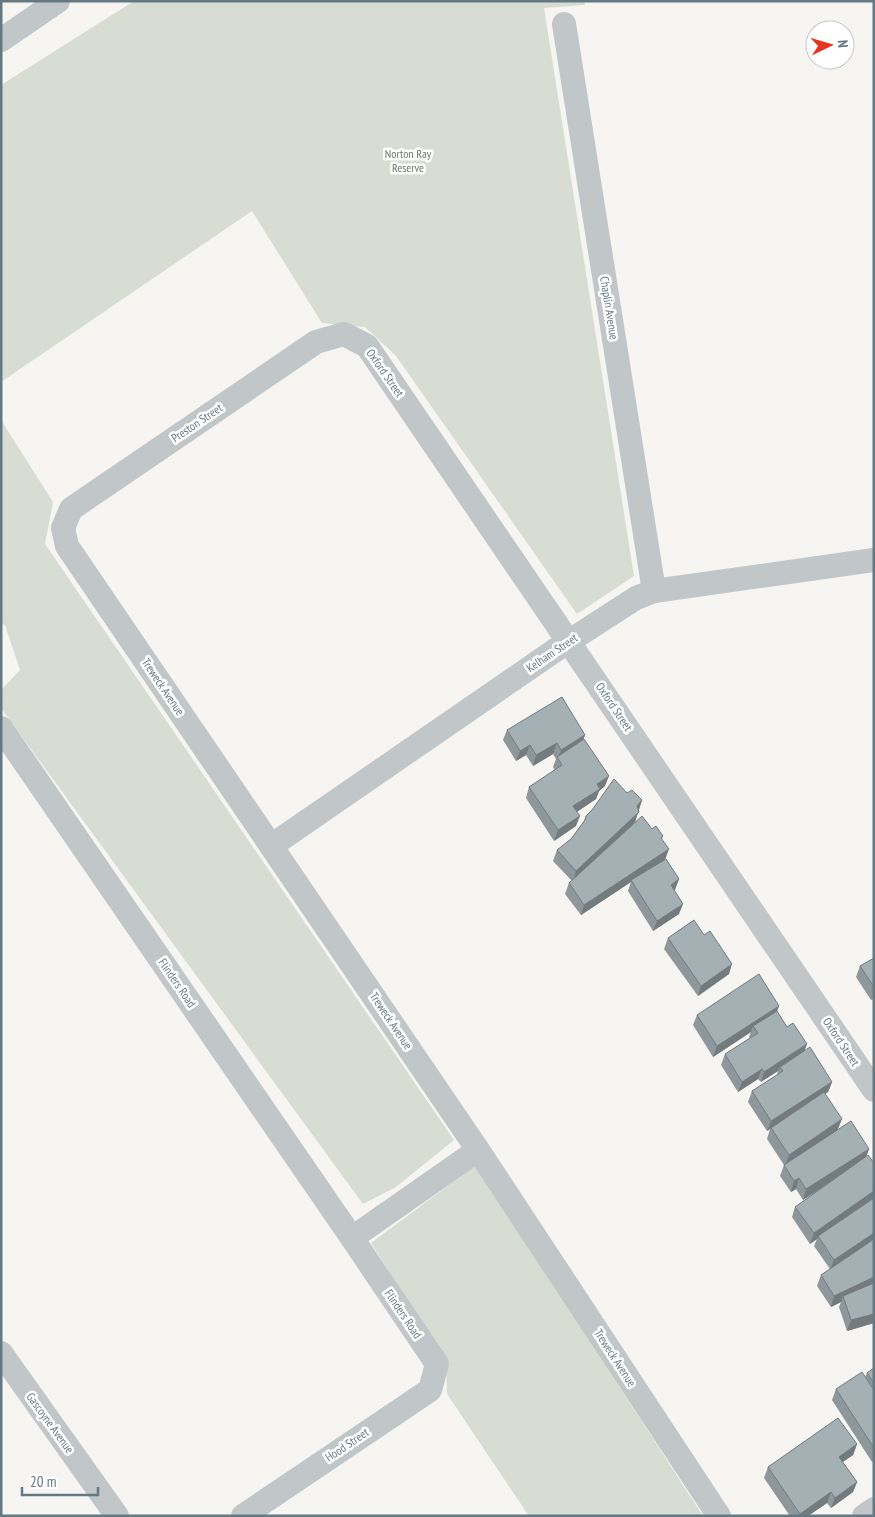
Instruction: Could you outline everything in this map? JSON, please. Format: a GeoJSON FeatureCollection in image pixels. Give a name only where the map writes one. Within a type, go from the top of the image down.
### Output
{"type":"FeatureCollection","features":[{"type":"Feature","properties":{"kind":"street"},"geometry":{"type":"LineString","coordinates":[[1,40],[58,1]]}},
{"type":"Feature","properties":{"kind":"street","name":"Chaplin Avenue"},"geometry":{"type":"LineString","coordinates":[[564,24],[654,591]]}},
{"type":"Feature","properties":{"kind":"street","name":"Preston Street"},"geometry":{"type":"LineString","coordinates":[[63,528],[71,509],[316,342],[344,334]]}},
{"type":"Feature","properties":{"kind":"street","name":"Oxford Street"},"geometry":{"type":"LineString","coordinates":[[344,334],[367,346],[874,1090]]}},
{"type":"Feature","properties":{"kind":"street","name":"Treweck Avenue"},"geometry":{"type":"LineString","coordinates":[[63,528],[67,546],[478,1150],[719,1516]]}},
{"type":"Feature","properties":{"kind":"street","name":"Kelham Street"},"geometry":{"type":"LineString","coordinates":[[271,846],[569,641],[636,598],[654,591],[874,560]]}},
{"type":"Feature","properties":{"kind":"street","name":"Flinders Road"},"geometry":{"type":"LineString","coordinates":[[1,728],[437,1364]]}},
{"type":"Feature","properties":{"kind":"street"},"geometry":{"type":"LineString","coordinates":[[352,1238],[478,1150]]}},
{"type":"Feature","properties":{"kind":"street","name":"Hood Street"},"geometry":{"type":"LineString","coordinates":[[243,1516],[430,1390],[437,1364]]}},
{"type":"Feature","properties":{"kind":"street","name":"Gascoyne Avenue"},"geometry":{"type":"LineString","coordinates":[[5,1367],[117,1516]]}},
{"type":"Feature","properties":{"kind":"street"},"geometry":{"type":"LineString","coordinates":[[864,1516],[874,1509]]}},
{"type":"Feature","properties":{"kind":"green space","name":"Norton Ray Reserve"},"geometry":{"type":"Polygon","coordinates":[[[134,1],[584,1],[585,5],[544,8],[634,576],[577,614],[396,356],[365,327],[322,323],[252,211],[1,382],[1,85],[134,1]]]}},
{"type":"Feature","properties":{"kind":"green space"},"geometry":{"type":"Polygon","coordinates":[[[1,420],[53,502],[45,544],[454,1140],[396,1187],[363,1204],[1,708],[1,690],[20,670],[5,625],[1,623],[1,420]]]}},
{"type":"Feature","properties":{"kind":"green space"},"geometry":{"type":"Polygon","coordinates":[[[476,1165],[703,1516],[529,1516],[447,1394],[446,1360],[371,1243],[476,1165]]]}},
{"type":"Feature","properties":{"kind":"building"},"geometry":{"type":"Polygon","coordinates":[[[562,697],[585,735],[561,750],[557,743],[536,755],[530,745],[520,751],[507,730],[562,697]]]}},
{"type":"Feature","properties":{"kind":"building"},"geometry":{"type":"Polygon","coordinates":[[[584,739],[609,776],[597,784],[600,789],[573,806],[580,816],[558,830],[529,787],[562,765],[557,757],[584,739]]]}},
{"type":"Feature","properties":{"kind":"building"},"geometry":{"type":"Polygon","coordinates":[[[614,779],[627,793],[632,790],[642,800],[637,806],[639,812],[576,871],[557,850],[571,839],[614,779]]]}},
{"type":"Feature","properties":{"kind":"building"},"geometry":{"type":"Polygon","coordinates":[[[642,816],[652,829],[656,826],[663,836],[661,838],[669,849],[584,905],[569,883],[642,816]]]}},
{"type":"Feature","properties":{"kind":"building"},"geometry":{"type":"Polygon","coordinates":[[[666,859],[679,879],[671,885],[683,904],[657,921],[631,880],[666,859]]]}},
{"type":"Feature","properties":{"kind":"building"},"geometry":{"type":"Polygon","coordinates":[[[694,920],[704,935],[710,931],[732,964],[701,986],[668,938],[694,920]]]}},
{"type":"Feature","properties":{"kind":"building"},"geometry":{"type":"Polygon","coordinates":[[[874,958],[874,987],[860,966],[874,958]]]}},
{"type":"Feature","properties":{"kind":"building"},"geometry":{"type":"Polygon","coordinates":[[[759,974],[779,1006],[717,1046],[697,1015],[759,974]]]}},
{"type":"Feature","properties":{"kind":"building"},"geometry":{"type":"Polygon","coordinates":[[[777,1011],[787,1027],[793,1023],[807,1044],[764,1072],[762,1069],[742,1082],[725,1054],[758,1033],[753,1026],[777,1011]]]}},
{"type":"Feature","properties":{"kind":"building"},"geometry":{"type":"Polygon","coordinates":[[[810,1047],[832,1082],[771,1121],[752,1091],[783,1071],[780,1067],[810,1047]]]}},
{"type":"Feature","properties":{"kind":"building"},"geometry":{"type":"Polygon","coordinates":[[[824,1092],[842,1119],[789,1155],[771,1128],[824,1092]]]}},
{"type":"Feature","properties":{"kind":"building"},"geometry":{"type":"Polygon","coordinates":[[[851,1121],[869,1149],[806,1189],[799,1178],[794,1181],[784,1165],[851,1121]]]}},
{"type":"Feature","properties":{"kind":"building"},"geometry":{"type":"Polygon","coordinates":[[[868,1155],[874,1163],[874,1191],[814,1233],[795,1207],[868,1155]]]}},
{"type":"Feature","properties":{"kind":"building"},"geometry":{"type":"Polygon","coordinates":[[[874,1198],[874,1233],[834,1260],[818,1236],[874,1198]]]}},
{"type":"Feature","properties":{"kind":"building"},"geometry":{"type":"Polygon","coordinates":[[[874,1239],[874,1277],[834,1296],[821,1275],[874,1239]]]}},
{"type":"Feature","properties":{"kind":"building"},"geometry":{"type":"Polygon","coordinates":[[[874,1283],[874,1314],[851,1320],[843,1296],[874,1283]]]}},
{"type":"Feature","properties":{"kind":"building"},"geometry":{"type":"Polygon","coordinates":[[[874,1368],[874,1383],[867,1373],[874,1368]]]}},
{"type":"Feature","properties":{"kind":"building"},"geometry":{"type":"Polygon","coordinates":[[[862,1372],[874,1390],[874,1448],[836,1389],[862,1372]]]}},
{"type":"Feature","properties":{"kind":"building"},"geometry":{"type":"Polygon","coordinates":[[[838,1418],[857,1444],[839,1457],[857,1482],[835,1498],[831,1492],[800,1514],[768,1467],[838,1418]]]}}]}
